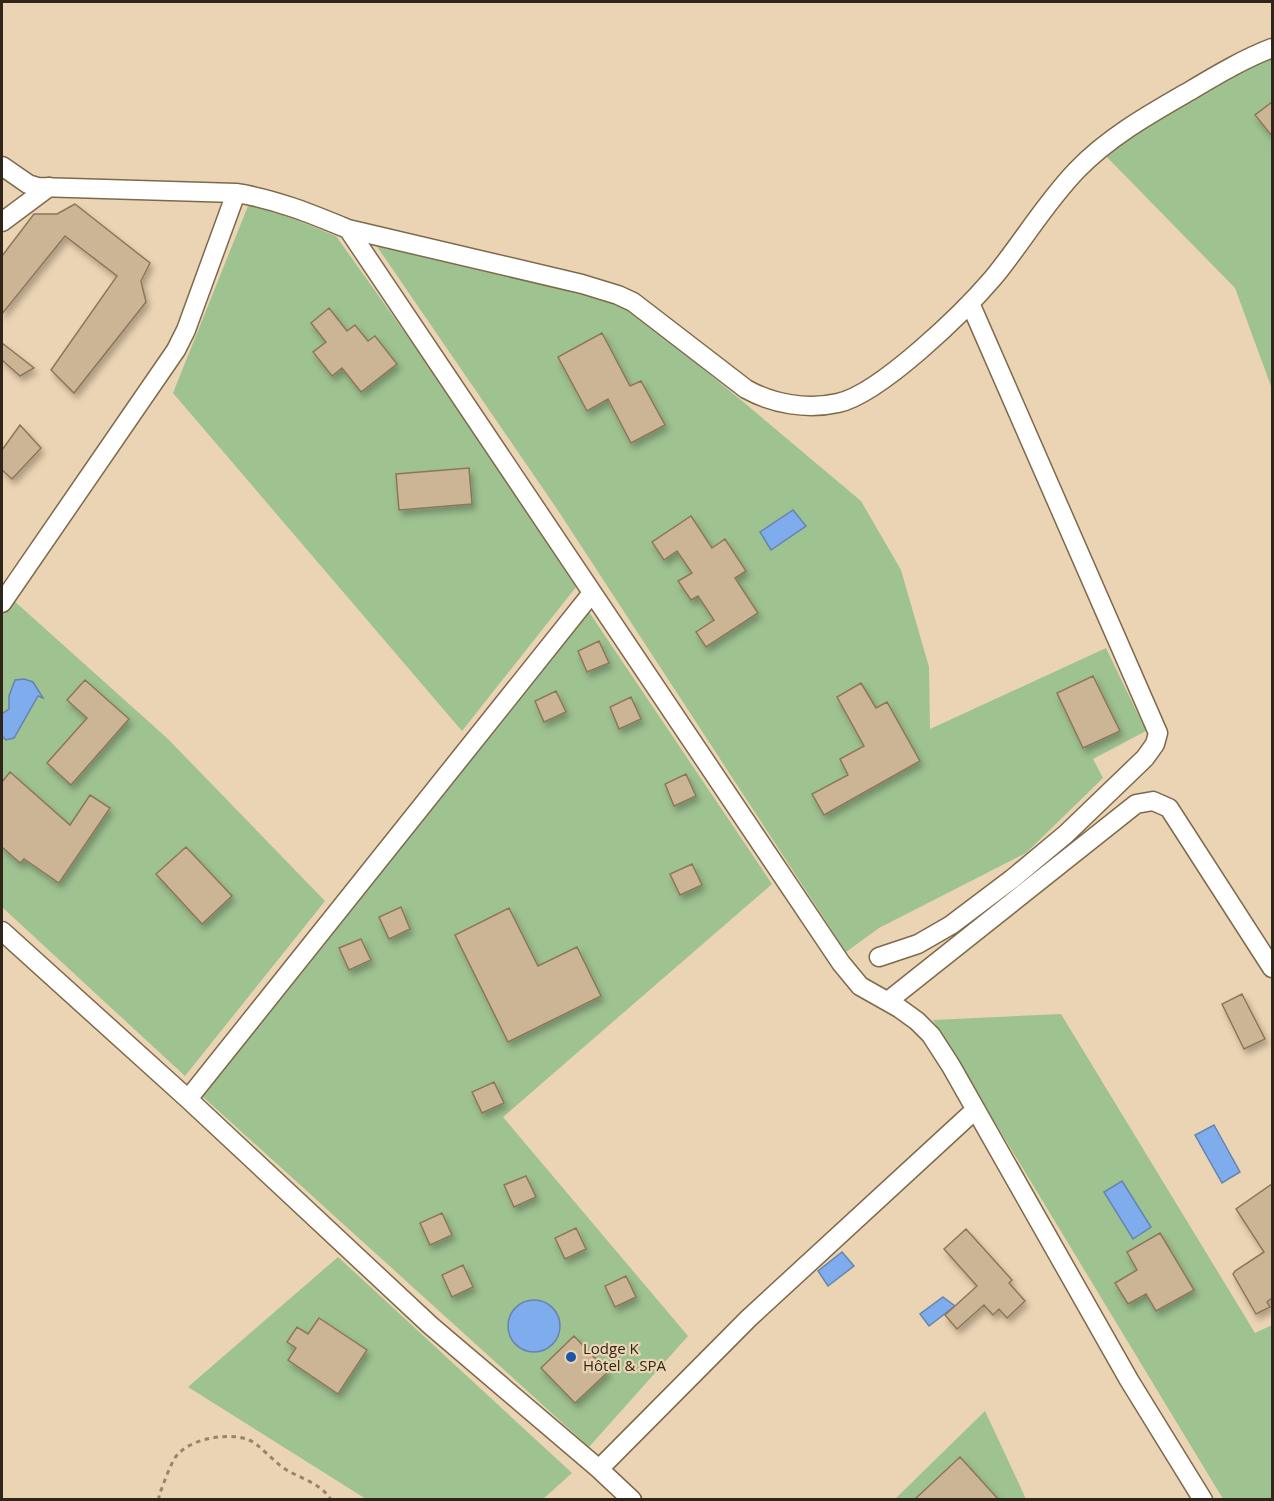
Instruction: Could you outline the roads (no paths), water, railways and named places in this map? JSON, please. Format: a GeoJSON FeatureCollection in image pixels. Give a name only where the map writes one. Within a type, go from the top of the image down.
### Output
{"type":"FeatureCollection","features":[{"type":"Feature","properties":{"kind":"street"},"geometry":{"type":"LineString","coordinates":[[2,166],[28,184],[38,187],[236,193],[258,196],[299,209],[348,229],[582,284],[633,302],[746,389],[777,403],[820,405],[839,403],[863,393],[903,363],[970,303],[1070,179],[1095,153],[1116,136],[1221,73],[1272,48]]}},
{"type":"Feature","properties":{"kind":"street"},"geometry":{"type":"LineString","coordinates":[[2,222],[49,187]]}},
{"type":"Feature","properties":{"kind":"street"},"geometry":{"type":"LineString","coordinates":[[2,603],[176,350],[186,330],[236,193]]}},
{"type":"Feature","properties":{"kind":"street"},"geometry":{"type":"LineString","coordinates":[[348,229],[841,963],[860,986],[888,1001],[917,1021],[931,1035],[1129,1380],[1203,1500]]}},
{"type":"Feature","properties":{"kind":"street"},"geometry":{"type":"LineString","coordinates":[[879,957],[918,944],[940,932],[1012,879],[1066,834],[1145,758],[1155,744],[1158,733],[970,303]]}},
{"type":"Feature","properties":{"kind":"street"},"geometry":{"type":"LineString","coordinates":[[188,1099],[592,593]]}},
{"type":"Feature","properties":{"kind":"street"},"geometry":{"type":"LineString","coordinates":[[888,1001],[1136,804],[1153,801],[1169,808],[1272,969]]}},
{"type":"Feature","properties":{"kind":"street"},"geometry":{"type":"LineString","coordinates":[[2,931],[188,1099],[430,1325],[599,1469],[632,1500]]}},
{"type":"Feature","properties":{"kind":"street"},"geometry":{"type":"LineString","coordinates":[[599,1469],[749,1318],[975,1110]]}},
{"type":"Feature","properties":{"kind":"water"},"geometry":{"type":"Polygon","coordinates":[[[793,510],[806,526],[771,550],[760,532],[793,510]]]}},
{"type":"Feature","properties":{"kind":"water"},"geometry":{"type":"Polygon","coordinates":[[[24,679],[33,682],[43,698],[38,696],[14,738],[6,740],[2,736],[2,714],[9,709],[9,696],[15,680],[24,679]]]}},
{"type":"Feature","properties":{"kind":"water"},"geometry":{"type":"Polygon","coordinates":[[[1214,1125],[1240,1172],[1222,1183],[1195,1135],[1214,1125]]]}},
{"type":"Feature","properties":{"kind":"water"},"geometry":{"type":"Polygon","coordinates":[[[1122,1181],[1151,1227],[1133,1239],[1104,1192],[1122,1181]]]}},
{"type":"Feature","properties":{"kind":"water"},"geometry":{"type":"Polygon","coordinates":[[[842,1252],[854,1266],[828,1286],[818,1271],[842,1252]]]}},
{"type":"Feature","properties":{"kind":"water"},"geometry":{"type":"Polygon","coordinates":[[[943,1297],[955,1306],[929,1326],[920,1314],[943,1297]]]}},
{"type":"Feature","properties":{"kind":"water"},"geometry":{"type":"Polygon","coordinates":[[[534,1300],[548,1304],[556,1312],[560,1326],[556,1340],[548,1348],[534,1352],[520,1348],[512,1340],[508,1326],[512,1312],[520,1304],[534,1300]]]}},
{"type":"Feature","properties":{"kind":"place","name":"Lodge K Hôtel & SPA"},"geometry":{"type":"Point","coordinates":[571,1357]}}]}
